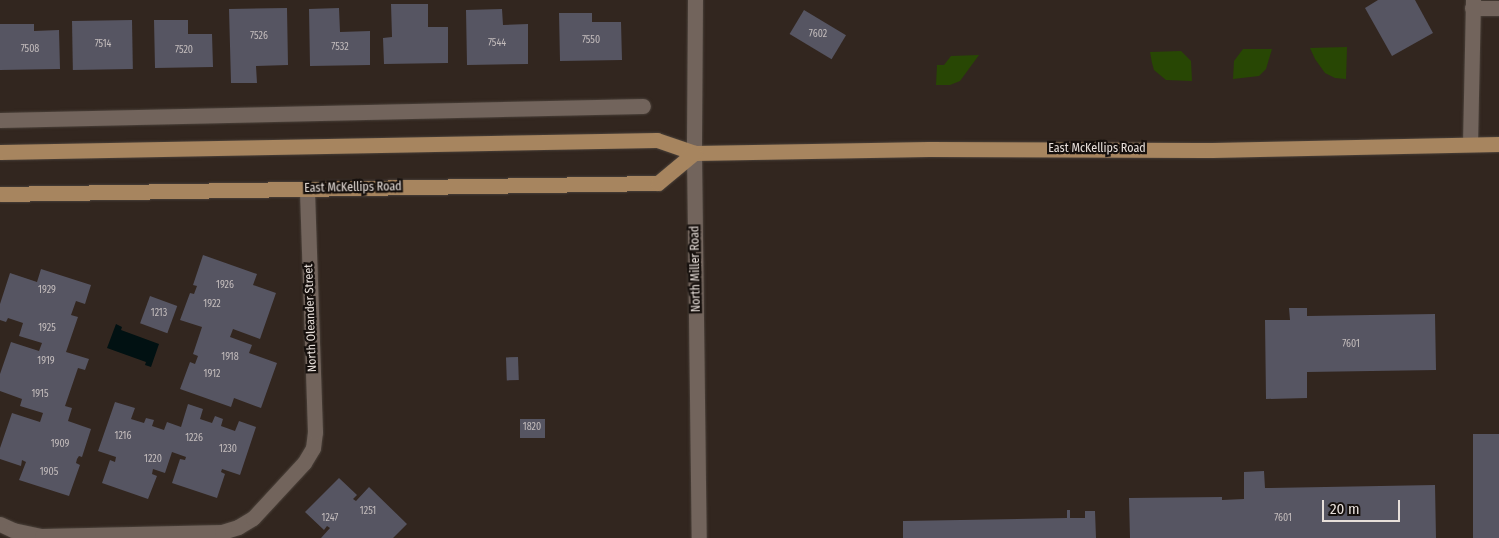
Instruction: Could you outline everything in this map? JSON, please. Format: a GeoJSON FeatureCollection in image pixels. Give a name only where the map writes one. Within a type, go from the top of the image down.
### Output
{"type":"FeatureCollection","features":[{"type":"Feature","properties":{"kind":"main road","name":"East McKellips Road"},"geometry":{"type":"LineString","coordinates":[[0,152],[658,140],[694,153],[938,149],[1212,150],[1499,144]]}},
{"type":"Feature","properties":{"kind":"main road","name":"East McKellips Road"},"geometry":{"type":"LineString","coordinates":[[0,194],[658,183],[694,153]]}},
{"type":"Feature","properties":{"kind":"street","name":"North Miller Road"},"geometry":{"type":"LineString","coordinates":[[695,0],[694,153],[699,538]]}},
{"type":"Feature","properties":{"kind":"street"},"geometry":{"type":"LineString","coordinates":[[1470,144],[1472,4],[1499,8]]}},
{"type":"Feature","properties":{"kind":"street"},"geometry":{"type":"LineString","coordinates":[[0,120],[643,106]]}},
{"type":"Feature","properties":{"kind":"street","name":"North Oleander Street"},"geometry":{"type":"LineString","coordinates":[[0,524],[13,530],[42,536],[222,532],[238,527],[253,518],[304,463],[313,448],[315,432],[307,189]]}},
{"type":"Feature","properties":{"kind":"green space"},"geometry":{"type":"Polygon","coordinates":[[[1347,47],[1346,79],[1335,78],[1325,73],[1310,48],[1347,47]]]}},
{"type":"Feature","properties":{"kind":"green space"},"geometry":{"type":"Polygon","coordinates":[[[1243,49],[1272,49],[1266,69],[1259,76],[1233,79],[1234,61],[1243,49]]]}},
{"type":"Feature","properties":{"kind":"green space"},"geometry":{"type":"Polygon","coordinates":[[[1181,51],[1191,61],[1192,81],[1166,80],[1154,70],[1150,52],[1181,51]]]}},
{"type":"Feature","properties":{"kind":"green space"},"geometry":{"type":"Polygon","coordinates":[[[979,55],[960,81],[950,85],[936,85],[937,65],[944,65],[951,56],[979,55]]]}},
{"type":"Feature","properties":{"kind":"shaded area"},"geometry":{"type":"Polygon","coordinates":[[[116,324],[122,327],[121,330],[159,344],[151,367],[145,365],[146,362],[107,348],[116,324]]]}},
{"type":"Feature","properties":{"kind":"building"},"geometry":{"type":"Polygon","coordinates":[[[1378,0],[1415,0],[1433,33],[1392,56],[1365,8],[1378,0]]]}},
{"type":"Feature","properties":{"kind":"building"},"geometry":{"type":"Polygon","coordinates":[[[391,4],[428,4],[428,27],[448,27],[448,63],[384,64],[383,38],[392,37],[391,4]]]}},
{"type":"Feature","properties":{"kind":"building"},"geometry":{"type":"Polygon","coordinates":[[[287,8],[288,65],[256,66],[257,83],[231,83],[229,9],[287,8]]]}},
{"type":"Feature","properties":{"kind":"building"},"geometry":{"type":"Polygon","coordinates":[[[339,8],[340,32],[370,31],[370,65],[310,66],[309,9],[339,8]]]}},
{"type":"Feature","properties":{"kind":"building"},"geometry":{"type":"Polygon","coordinates":[[[502,9],[503,25],[528,24],[528,64],[467,65],[466,10],[502,9]]]}},
{"type":"Feature","properties":{"kind":"building"},"geometry":{"type":"Polygon","coordinates":[[[804,10],[846,35],[832,59],[790,34],[804,10]]]}},
{"type":"Feature","properties":{"kind":"building"},"geometry":{"type":"Polygon","coordinates":[[[559,13],[592,13],[592,22],[621,22],[622,60],[560,61],[559,13]]]}},
{"type":"Feature","properties":{"kind":"building"},"geometry":{"type":"Polygon","coordinates":[[[132,20],[133,69],[73,70],[72,21],[132,20]]]}},
{"type":"Feature","properties":{"kind":"building"},"geometry":{"type":"Polygon","coordinates":[[[154,20],[188,20],[188,34],[212,34],[213,67],[155,68],[154,20]]]}},
{"type":"Feature","properties":{"kind":"building"},"geometry":{"type":"Polygon","coordinates":[[[0,24],[34,24],[34,31],[59,30],[60,69],[0,70],[0,24]]]}},
{"type":"Feature","properties":{"kind":"building"},"geometry":{"type":"Polygon","coordinates":[[[203,255],[257,274],[253,285],[276,293],[260,339],[233,329],[230,337],[252,345],[249,353],[277,363],[261,408],[234,398],[231,407],[180,389],[190,362],[195,364],[198,356],[193,354],[202,327],[180,320],[190,293],[194,294],[197,286],[193,285],[203,255]]]}},
{"type":"Feature","properties":{"kind":"building"},"geometry":{"type":"Polygon","coordinates":[[[41,269],[91,285],[85,304],[76,301],[71,315],[78,317],[66,352],[89,359],[85,370],[78,368],[65,406],[72,408],[68,421],[91,429],[82,457],[79,456],[77,459],[76,463],[80,465],[69,496],[19,480],[26,462],[22,460],[21,466],[0,459],[0,448],[12,413],[40,422],[43,413],[20,406],[22,399],[0,391],[0,374],[11,342],[39,351],[42,343],[19,336],[23,323],[8,318],[6,322],[0,320],[0,304],[10,273],[37,282],[41,269]]]}},
{"type":"Feature","properties":{"kind":"building"},"geometry":{"type":"Polygon","coordinates":[[[150,296],[177,306],[167,333],[140,323],[150,296]]]}},
{"type":"Feature","properties":{"kind":"building"},"geometry":{"type":"Polygon","coordinates":[[[1289,308],[1307,308],[1307,316],[1435,314],[1436,370],[1307,372],[1307,398],[1266,399],[1265,320],[1290,320],[1289,308]]]}},
{"type":"Feature","properties":{"kind":"building"},"geometry":{"type":"Polygon","coordinates":[[[506,357],[518,357],[519,380],[507,380],[506,357]]]}},
{"type":"Feature","properties":{"kind":"building"},"geometry":{"type":"Polygon","coordinates":[[[115,402],[135,408],[131,419],[144,423],[146,418],[154,420],[152,426],[164,430],[167,422],[181,427],[188,404],[203,409],[200,419],[212,423],[215,416],[223,419],[221,426],[235,431],[239,421],[256,427],[240,475],[222,469],[221,472],[225,474],[217,498],[172,483],[180,459],[185,460],[186,457],[172,452],[165,473],[153,469],[152,474],[157,476],[148,499],[102,483],[110,460],[115,462],[116,457],[98,451],[115,402]]]}},
{"type":"Feature","properties":{"kind":"building"},"geometry":{"type":"Polygon","coordinates":[[[520,419],[545,419],[545,438],[520,438],[520,419]]]}},
{"type":"Feature","properties":{"kind":"building"},"geometry":{"type":"Polygon","coordinates":[[[1473,434],[1499,434],[1499,538],[1473,538],[1473,434]]]}},
{"type":"Feature","properties":{"kind":"building"},"geometry":{"type":"Polygon","coordinates":[[[1264,471],[1265,488],[1435,485],[1436,538],[1130,538],[1129,498],[1222,497],[1222,500],[1244,499],[1244,472],[1264,471]]]}},
{"type":"Feature","properties":{"kind":"building"},"geometry":{"type":"Polygon","coordinates":[[[339,478],[357,495],[353,499],[356,501],[369,487],[407,524],[393,538],[321,538],[330,528],[327,526],[324,530],[305,512],[339,478]]]}},
{"type":"Feature","properties":{"kind":"building"},"geometry":{"type":"Polygon","coordinates":[[[1067,510],[1070,510],[1070,518],[1085,518],[1085,511],[1095,511],[1096,538],[903,538],[903,521],[1067,518],[1067,510]]]}}]}
